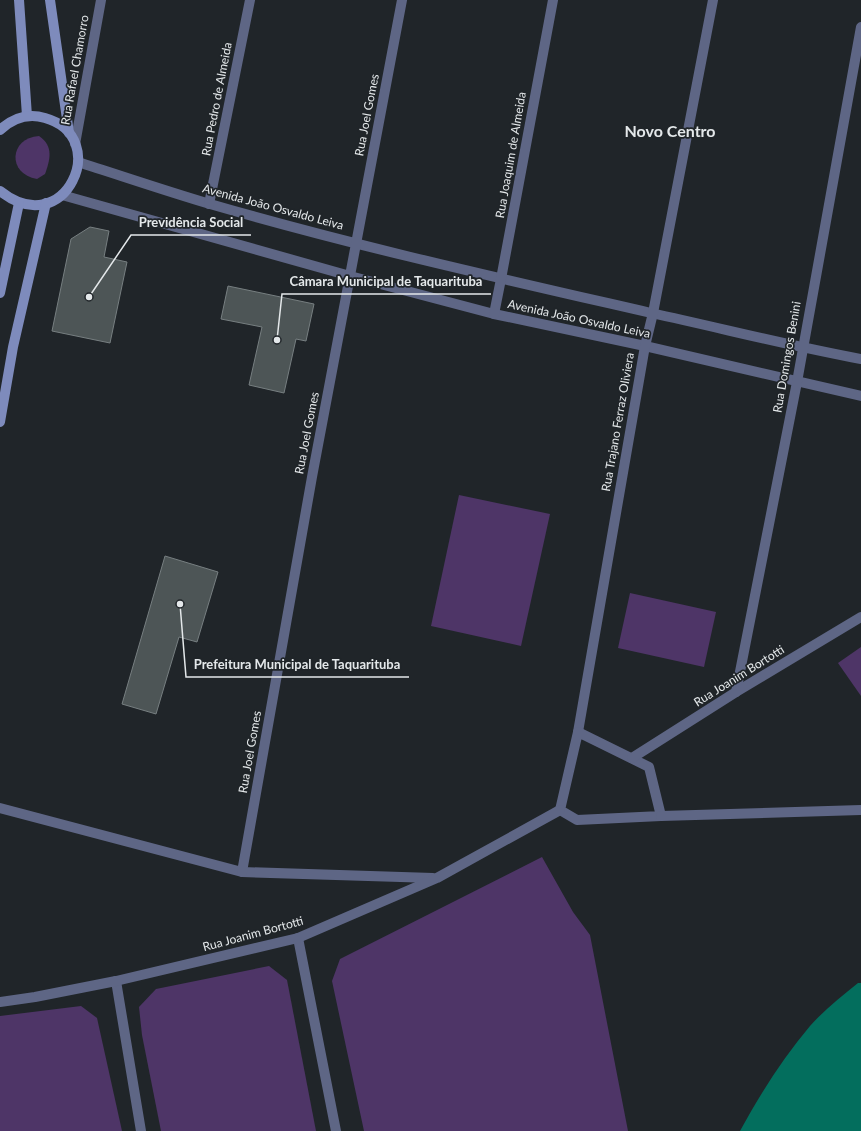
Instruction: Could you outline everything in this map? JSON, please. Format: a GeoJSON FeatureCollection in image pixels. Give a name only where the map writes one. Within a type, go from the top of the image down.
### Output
{"type":"FeatureCollection","features":[{"type":"Feature","properties":{"kind":"street"},"geometry":{"type":"LineString","coordinates":[[20,0],[27,116]]}},
{"type":"Feature","properties":{"kind":"street"},"geometry":{"type":"LineString","coordinates":[[50,0],[69,133]]}},
{"type":"Feature","properties":{"kind":"street","name":"Rua Rafael Chamorro"},"geometry":{"type":"LineString","coordinates":[[75,144],[101,0]]}},
{"type":"Feature","properties":{"kind":"street","name":"Rua Pedro de Almeida"},"geometry":{"type":"LineString","coordinates":[[209,204],[250,0]]}},
{"type":"Feature","properties":{"kind":"street","name":"Rua Joel Gomes"},"geometry":{"type":"LineString","coordinates":[[242,872],[312,477],[402,0]]}},
{"type":"Feature","properties":{"kind":"street","name":"Rua Joaquim de Almeida"},"geometry":{"type":"LineString","coordinates":[[494,314],[552,0]]}},
{"type":"Feature","properties":{"kind":"street","name":"Rua Trajano Ferraz Oliviera"},"geometry":{"type":"LineString","coordinates":[[560,810],[578,732],[645,346],[653,313],[713,0]]}},
{"type":"Feature","properties":{"kind":"street","name":"Rua Domingos Benini"},"geometry":{"type":"LineString","coordinates":[[736,692],[797,382],[861,27]]}},
{"type":"Feature","properties":{"kind":"street"},"geometry":{"type":"LineString","coordinates":[[0,130],[17,118],[39,116],[50,119],[61,125],[69,133],[75,144],[78,162],[77,172],[68,188],[62,195],[46,203],[28,205],[19,203],[0,191]]}},
{"type":"Feature","properties":{"kind":"street","name":"Avenida João Osvaldo Leiva"},"geometry":{"type":"LineString","coordinates":[[78,162],[209,204],[501,280],[653,313],[802,348],[861,359]]}},
{"type":"Feature","properties":{"kind":"street","name":"Avenida João Osvaldo Leiva"},"geometry":{"type":"LineString","coordinates":[[62,195],[350,276],[494,314],[645,346],[861,396]]}},
{"type":"Feature","properties":{"kind":"street"},"geometry":{"type":"LineString","coordinates":[[0,293],[19,203]]}},
{"type":"Feature","properties":{"kind":"street"},"geometry":{"type":"LineString","coordinates":[[0,422],[12,347],[46,203]]}},
{"type":"Feature","properties":{"kind":"street","name":"Rua Joanim Bortotti"},"geometry":{"type":"LineString","coordinates":[[632,758],[736,692],[861,617]]}},
{"type":"Feature","properties":{"kind":"street"},"geometry":{"type":"LineString","coordinates":[[578,732],[649,767],[661,816]]}},
{"type":"Feature","properties":{"kind":"street"},"geometry":{"type":"LineString","coordinates":[[0,808],[242,872],[437,878]]}},
{"type":"Feature","properties":{"kind":"street"},"geometry":{"type":"LineString","coordinates":[[560,810],[577,820],[861,810]]}},
{"type":"Feature","properties":{"kind":"street","name":"Rua Joanim Bortotti"},"geometry":{"type":"LineString","coordinates":[[0,1002],[35,997],[116,981],[298,938],[437,878],[560,810]]}},
{"type":"Feature","properties":{"kind":"street"},"geometry":{"type":"LineString","coordinates":[[298,938],[336,1131]]}},
{"type":"Feature","properties":{"kind":"street"},"geometry":{"type":"LineString","coordinates":[[116,981],[142,1131]]}},
{"type":"Feature","properties":{"kind":"shaded area"},"geometry":{"type":"Polygon","coordinates":[[[39,136],[47,144],[50,154],[45,174],[37,179],[27,176],[20,170],[17,164],[16,156],[17,149],[22,143],[29,138],[39,136]]]}},
{"type":"Feature","properties":{"kind":"shaded area"},"geometry":{"type":"Polygon","coordinates":[[[459,495],[550,514],[521,646],[431,626],[459,495]]]}},
{"type":"Feature","properties":{"kind":"shaded area"},"geometry":{"type":"Polygon","coordinates":[[[630,593],[716,612],[704,667],[618,648],[630,593]]]}},
{"type":"Feature","properties":{"kind":"shaded area"},"geometry":{"type":"Polygon","coordinates":[[[861,647],[861,696],[838,663],[861,647]]]}},
{"type":"Feature","properties":{"kind":"shaded area"},"geometry":{"type":"Polygon","coordinates":[[[542,857],[573,912],[590,935],[628,1131],[364,1131],[332,981],[340,959],[542,857]]]}},
{"type":"Feature","properties":{"kind":"shaded area"},"geometry":{"type":"Polygon","coordinates":[[[269,966],[287,980],[316,1131],[161,1131],[142,1035],[139,1007],[156,989],[269,966]]]}},
{"type":"Feature","properties":{"kind":"shaded area"},"geometry":{"type":"Polygon","coordinates":[[[858,983],[861,983],[861,1131],[740,1131],[772,1077],[800,1038],[821,1014],[858,983]]]}},
{"type":"Feature","properties":{"kind":"shaded area"},"geometry":{"type":"Polygon","coordinates":[[[81,1006],[97,1018],[122,1131],[0,1131],[0,1016],[81,1006]]]}},
{"type":"Feature","properties":{"kind":"building"},"geometry":{"type":"Polygon","coordinates":[[[90,227],[109,231],[104,257],[127,262],[110,343],[52,331],[71,239],[90,227]]]}},
{"type":"Feature","properties":{"kind":"building"},"geometry":{"type":"Polygon","coordinates":[[[228,286],[314,304],[306,341],[296,339],[284,393],[249,385],[262,327],[221,319],[228,286]]]}},
{"type":"Feature","properties":{"kind":"building"},"geometry":{"type":"Polygon","coordinates":[[[165,556],[218,572],[197,642],[179,637],[156,714],[122,704],[165,556]]]}},
{"type":"Feature","properties":{"kind":"place","name":"Previdência Social"},"geometry":{"type":"Point","coordinates":[89,297]}},
{"type":"Feature","properties":{"kind":"place","name":"Câmara Municipal de Taquarituba"},"geometry":{"type":"Point","coordinates":[277,340]}},
{"type":"Feature","properties":{"kind":"place","name":"Prefeitura Municipal de Taquarituba"},"geometry":{"type":"Point","coordinates":[180,604]}},
{"type":"Feature","properties":{"kind":"district","name":"Novo Centro"},"geometry":{"type":"Point","coordinates":[670,131]}}]}
